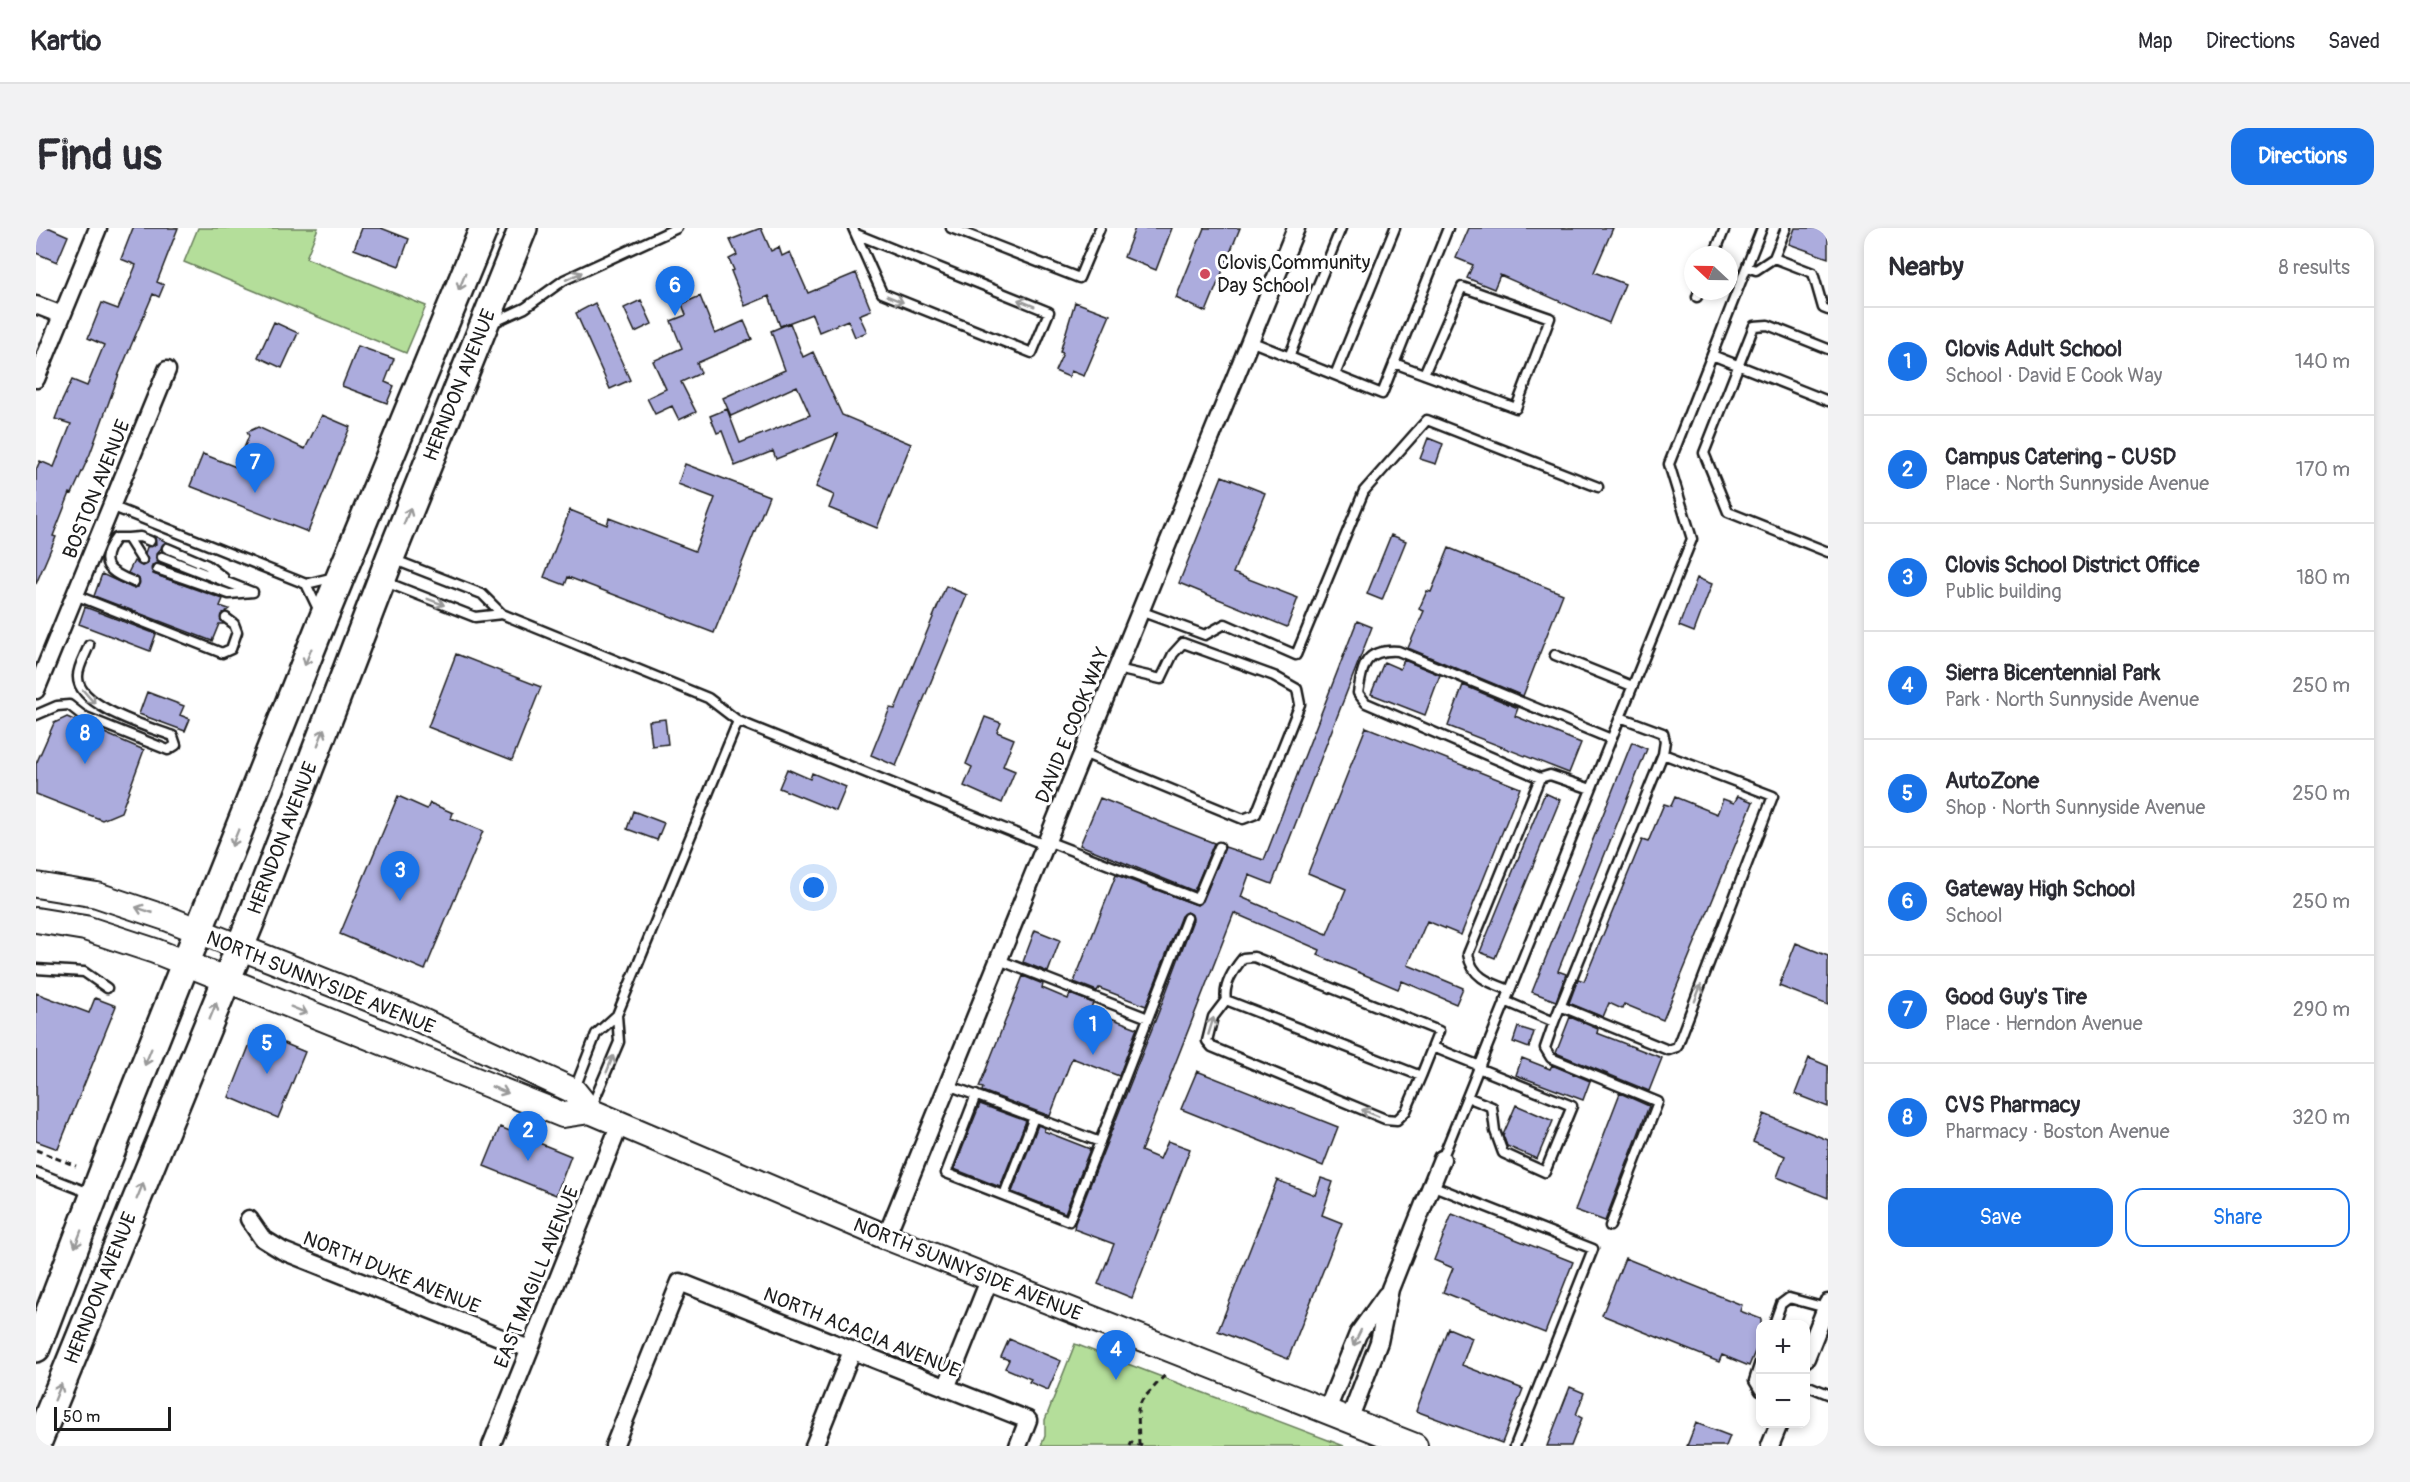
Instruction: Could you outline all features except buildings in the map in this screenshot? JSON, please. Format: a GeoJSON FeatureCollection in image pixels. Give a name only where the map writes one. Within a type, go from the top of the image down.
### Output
{"type":"FeatureCollection","features":[{"type":"Feature","properties":{"kind":"main road","name":"HERNDON AVENUE"},"geometry":{"type":"LineString","coordinates":[[36,1349],[198,932],[340,576],[484,228]]}},
{"type":"Feature","properties":{"kind":"main road"},"geometry":{"type":"LineString","coordinates":[[445,420],[462,334],[498,241],[500,228]]}},
{"type":"Feature","properties":{"kind":"main road","name":"HERNDON AVENUE"},"geometry":{"type":"LineString","coordinates":[[36,1446],[238,948],[445,420],[523,228]]}},
{"type":"Feature","properties":{"kind":"main road","name":"NORTH SUNNYSIDE AVENUE"},"geometry":{"type":"LineString","coordinates":[[36,885],[97,895],[407,1014],[574,1091],[590,1111],[620,1124],[886,1237],[1415,1446]]}},
{"type":"Feature","properties":{"kind":"main road","name":"NORTH SUNNYSIDE AVENUE"},"geometry":{"type":"LineString","coordinates":[[36,920],[112,936],[563,1115],[590,1111]]}},
{"type":"Feature","properties":{"kind":"main road"},"geometry":{"type":"LineString","coordinates":[[423,1059],[428,1053],[445,1051],[484,1067],[525,1070]]}},
{"type":"Feature","properties":{"kind":"street"},"geometry":{"type":"LineString","coordinates":[[36,379],[98,228]]}},
{"type":"Feature","properties":{"kind":"street","name":"DAVID E COOK WAY"},"geometry":{"type":"LineString","coordinates":[[886,1237],[1296,228]]}},
{"type":"Feature","properties":{"kind":"street"},"geometry":{"type":"LineString","coordinates":[[36,305],[62,315]]}},
{"type":"Feature","properties":{"kind":"street","name":"BOSTON AVENUE"},"geometry":{"type":"LineString","coordinates":[[36,690],[167,370]]}},
{"type":"Feature","properties":{"kind":"street","name":"EAST MAGILL AVENUE"},"geometry":{"type":"LineString","coordinates":[[490,1446],[620,1124]]}},
{"type":"Feature","properties":{"kind":"street"},"geometry":{"type":"LineString","coordinates":[[1349,1420],[1379,1342],[1390,1289],[1442,1159]]}},
{"type":"Feature","properties":{"kind":"street","name":"NORTH DUKE AVENUE"},"geometry":{"type":"LineString","coordinates":[[249,1219],[262,1238],[283,1251],[529,1349]]}},
{"type":"Feature","properties":{"kind":"street"},"geometry":{"type":"LineString","coordinates":[[946,1388],[990,1278]]}},
{"type":"Feature","properties":{"kind":"street","name":"NORTH ACACIA AVENUE"},"geometry":{"type":"LineString","coordinates":[[614,1446],[680,1282],[1028,1420],[1018,1446]]}},
{"type":"Feature","properties":{"kind":"street"},"geometry":{"type":"LineString","coordinates":[[1327,1410],[1358,1334],[1390,1289]]}},
{"type":"Feature","properties":{"kind":"street"},"geometry":{"type":"LineString","coordinates":[[1810,1348],[1827,1305]]}},
{"type":"Feature","properties":{"kind":"street"},"geometry":{"type":"LineString","coordinates":[[814,1446],[852,1351]]}},
{"type":"Feature","properties":{"kind":"street"},"geometry":{"type":"LineString","coordinates":[[1770,1446],[1777,1428]]}},
{"type":"Feature","properties":{"kind":"lane"},"geometry":{"type":"LineString","coordinates":[[483,327],[525,308],[564,280],[677,228]]}},
{"type":"Feature","properties":{"kind":"lane"},"geometry":{"type":"LineString","coordinates":[[951,228],[1079,278],[1100,228]]}},
{"type":"Feature","properties":{"kind":"lane"},"geometry":{"type":"LineString","coordinates":[[1289,357],[1341,228]]}},
{"type":"Feature","properties":{"kind":"lane"},"geometry":{"type":"LineString","coordinates":[[1335,375],[1395,228]]}},
{"type":"Feature","properties":{"kind":"lane"},"geometry":{"type":"LineString","coordinates":[[1250,341],[1382,394],[1448,228]]}},
{"type":"Feature","properties":{"kind":"lane"},"geometry":{"type":"LineString","coordinates":[[1718,246],[1725,228]]}},
{"type":"Feature","properties":{"kind":"lane"},"geometry":{"type":"LineString","coordinates":[[1442,1159],[1692,539],[1669,464],[1762,228]]}},
{"type":"Feature","properties":{"kind":"lane"},"geometry":{"type":"LineString","coordinates":[[1747,267],[1756,270],[1774,258],[1786,228]]}},
{"type":"Feature","properties":{"kind":"lane"},"geometry":{"type":"LineString","coordinates":[[855,231],[1049,312],[1032,353],[882,293],[855,231]]}},
{"type":"Feature","properties":{"kind":"lane"},"geometry":{"type":"LineString","coordinates":[[1774,258],[1813,273],[1823,308],[1828,310]]}},
{"type":"Feature","properties":{"kind":"lane"},"geometry":{"type":"LineString","coordinates":[[1394,363],[1516,408],[1550,318],[1462,287],[1425,374]]}},
{"type":"Feature","properties":{"kind":"lane"},"geometry":{"type":"LineString","coordinates":[[1828,349],[1768,325],[1754,326],[1704,453],[1728,512],[1828,552]]}},
{"type":"Feature","properties":{"kind":"lane"},"geometry":{"type":"LineString","coordinates":[[1712,355],[1828,401]]}},
{"type":"Feature","properties":{"kind":"lane"},"geometry":{"type":"LineString","coordinates":[[1140,611],[1205,635],[1225,624],[1296,655],[1364,491],[1427,420],[1598,487]]}},
{"type":"Feature","properties":{"kind":"lane"},"geometry":{"type":"LineString","coordinates":[[111,507],[306,584],[340,576]]}},
{"type":"Feature","properties":{"kind":"lane"},"geometry":{"type":"LineString","coordinates":[[134,582],[113,574],[107,566],[107,552],[116,538],[130,541],[140,537],[150,541]]}},
{"type":"Feature","properties":{"kind":"lane"},"geometry":{"type":"LineString","coordinates":[[130,541],[143,556]]}},
{"type":"Feature","properties":{"kind":"lane"},"geometry":{"type":"LineString","coordinates":[[167,548],[207,565],[234,585],[253,592],[229,594],[195,581],[160,563],[234,585]]}},
{"type":"Feature","properties":{"kind":"lane"},"geometry":{"type":"LineString","coordinates":[[386,570],[475,616],[502,614]]}},
{"type":"Feature","properties":{"kind":"lane"},"geometry":{"type":"LineString","coordinates":[[386,570],[482,594],[502,614],[708,698],[738,721],[1046,843],[1197,899],[1219,848]]}},
{"type":"Feature","properties":{"kind":"lane"},"geometry":{"type":"LineString","coordinates":[[306,584],[323,619]]}},
{"type":"Feature","properties":{"kind":"lane"},"geometry":{"type":"LineString","coordinates":[[75,595],[222,653],[231,649],[237,632],[234,624],[226,618]]}},
{"type":"Feature","properties":{"kind":"lane"},"geometry":{"type":"LineString","coordinates":[[1083,753],[1243,819],[1256,813],[1300,704],[1298,690],[1274,676],[1183,643],[1173,654],[1161,679],[1117,669]]}},
{"type":"Feature","properties":{"kind":"lane"},"geometry":{"type":"LineString","coordinates":[[36,715],[57,706],[69,705],[83,716],[168,750],[176,745],[173,736],[97,705],[81,687],[78,672],[90,645]]}},
{"type":"Feature","properties":{"kind":"lane"},"geometry":{"type":"LineString","coordinates":[[1591,789],[1550,775],[1540,778],[1376,709],[1366,703],[1358,693],[1360,678],[1370,656],[1380,650],[1398,651],[1611,739]]}},
{"type":"Feature","properties":{"kind":"lane"},"geometry":{"type":"LineString","coordinates":[[1555,655],[1632,686]]}},
{"type":"Feature","properties":{"kind":"lane"},"geometry":{"type":"LineString","coordinates":[[1610,1226],[1658,1102],[1551,1058],[1545,1048],[1663,754],[1665,741],[1663,733],[1620,717]]}},
{"type":"Feature","properties":{"kind":"lane"},"geometry":{"type":"LineString","coordinates":[[590,1111],[619,1042],[617,1016],[738,721]]}},
{"type":"Feature","properties":{"kind":"lane"},"geometry":{"type":"LineString","coordinates":[[1560,1006],[1668,1050],[1677,1047],[1773,796],[1663,754]]}},
{"type":"Feature","properties":{"kind":"lane"},"geometry":{"type":"LineString","coordinates":[[1510,990],[1477,975],[1470,966],[1468,954],[1540,778]]}},
{"type":"Feature","properties":{"kind":"lane"},"geometry":{"type":"LineString","coordinates":[[976,1095],[946,1173],[1069,1221],[1187,918]]}},
{"type":"Feature","properties":{"kind":"lane"},"geometry":{"type":"LineString","coordinates":[[1254,957],[1439,1031],[1433,1047],[1406,1111],[1397,1120],[1385,1119],[1212,1047],[1206,1041],[1213,1017],[1226,1000],[1225,993],[1235,968],[1243,958],[1254,957]]}},
{"type":"Feature","properties":{"kind":"lane"},"geometry":{"type":"LineString","coordinates":[[999,960],[1148,1018]]}},
{"type":"Feature","properties":{"kind":"lane"},"geometry":{"type":"LineString","coordinates":[[36,969],[84,972],[108,988]]}},
{"type":"Feature","properties":{"kind":"lane"},"geometry":{"type":"LineString","coordinates":[[1226,1000],[1421,1076]]}},
{"type":"Feature","properties":{"kind":"lane"},"geometry":{"type":"LineString","coordinates":[[1505,1001],[1554,1022]]}},
{"type":"Feature","properties":{"kind":"lane"},"geometry":{"type":"LineString","coordinates":[[574,1091],[596,1034],[617,1016]]}},
{"type":"Feature","properties":{"kind":"lane"},"geometry":{"type":"LineString","coordinates":[[1433,1047],[1572,1106],[1545,1172],[1503,1153],[1495,1131],[1492,1107],[1467,1097]]}},
{"type":"Feature","properties":{"kind":"lane"},"geometry":{"type":"LineString","coordinates":[[948,1085],[1100,1142]]}},
{"type":"Feature","properties":{"kind":"lane"},"geometry":{"type":"LineString","coordinates":[[1004,1195],[1034,1117]]}},
{"type":"Feature","properties":{"kind":"lane"},"geometry":{"type":"LineString","coordinates":[[36,1172],[95,1196]]}},
{"type":"Feature","properties":{"kind":"lane"},"geometry":{"type":"LineString","coordinates":[[1431,1185],[1593,1249],[1515,1446]]}},
{"type":"Feature","properties":{"kind":"lane"},"geometry":{"type":"LineString","coordinates":[[1775,1320],[1781,1304],[1790,1298],[1827,1305]]}},
{"type":"Feature","properties":{"kind":"lane"},"geometry":{"type":"LineString","coordinates":[[1810,1386],[1828,1394]]}},
{"type":"Feature","properties":{"kind":"path"},"geometry":{"type":"LineString","coordinates":[[36,1150],[76,1166]]}},
{"type":"Feature","properties":{"kind":"path"},"geometry":{"type":"LineString","coordinates":[[1130,1446],[1132,1442],[1140,1445],[1138,1409],[1142,1400],[1166,1374]]}},
{"type":"Feature","properties":{"kind":"green space"},"geometry":{"type":"Polygon","coordinates":[[[198,228],[318,228],[306,258],[426,306],[406,353],[184,262],[198,228]]]}},
{"type":"Feature","properties":{"kind":"green space"},"geometry":{"type":"Polygon","coordinates":[[[1075,1344],[1344,1446],[1041,1446],[1045,1436],[1045,1420],[1075,1344]]]}},
{"type":"Feature","properties":{"kind":"place","name":"Clovis Community Day School"},"geometry":{"type":"Point","coordinates":[1205,274]}},
{"type":"Feature","properties":{"kind":"place","name":"Gateway High School"},"geometry":{"type":"Point","coordinates":[675,316]}},
{"type":"Feature","properties":{"kind":"place","name":"Good Guy's Tire"},"geometry":{"type":"Point","coordinates":[255,493]}},
{"type":"Feature","properties":{"kind":"place","name":"CVS Pharmacy"},"geometry":{"type":"Point","coordinates":[85,764]}},
{"type":"Feature","properties":{"kind":"place","name":"Clovis School District Office"},"geometry":{"type":"Point","coordinates":[400,901]}},
{"type":"Feature","properties":{"kind":"place","name":"Clovis Adult School"},"geometry":{"type":"Point","coordinates":[1093,1055]}},
{"type":"Feature","properties":{"kind":"place","name":"AutoZone"},"geometry":{"type":"Point","coordinates":[267,1074]}},
{"type":"Feature","properties":{"kind":"place","name":"Campus Catering - CUSD"},"geometry":{"type":"Point","coordinates":[528,1161]}},
{"type":"Feature","properties":{"kind":"place","name":"Sierra Bicentennial Park"},"geometry":{"type":"Point","coordinates":[1116,1380]}}]}
